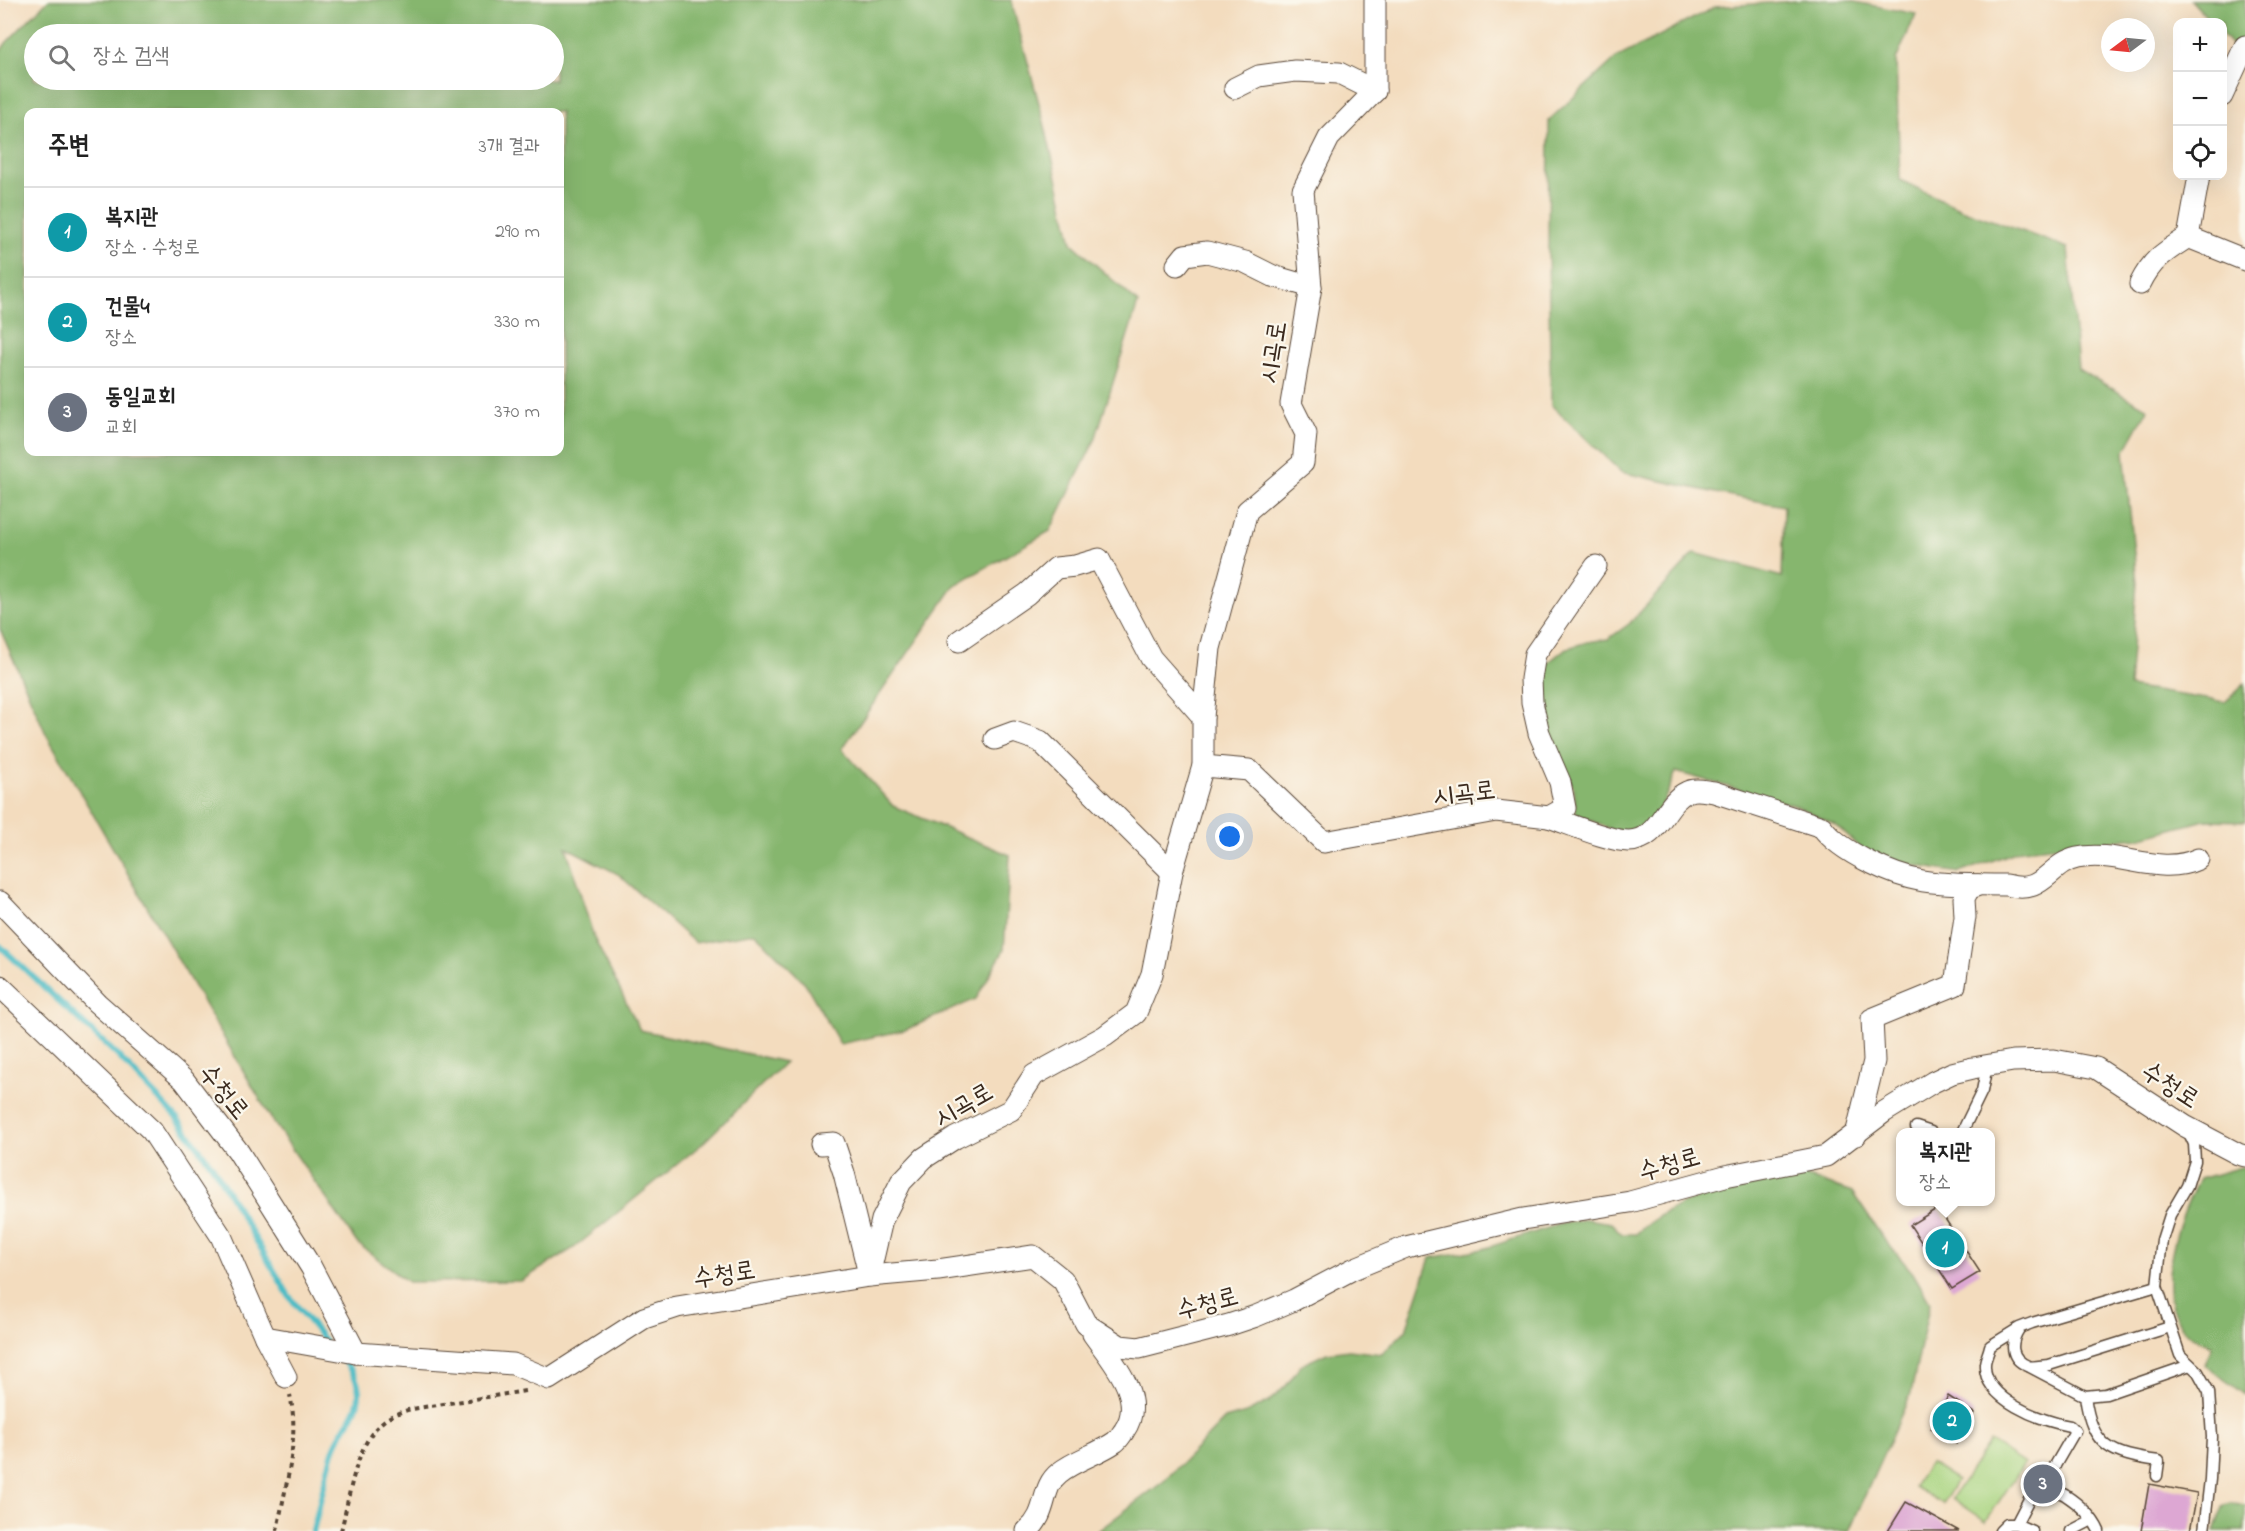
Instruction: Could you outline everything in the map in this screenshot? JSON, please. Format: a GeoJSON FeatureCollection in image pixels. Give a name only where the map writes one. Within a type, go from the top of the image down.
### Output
{"type":"FeatureCollection","features":[{"type":"Feature","properties":{"kind":"street"},"geometry":{"type":"LineString","coordinates":[[1235,88],[1259,76],[1295,71],[1340,73],[1375,91],[1375,0]]}},
{"type":"Feature","properties":{"kind":"street"},"geometry":{"type":"LineString","coordinates":[[2227,87],[2245,46]]}},
{"type":"Feature","properties":{"kind":"street","name":"시곡로"},"geometry":{"type":"LineString","coordinates":[[870,1276],[882,1220],[902,1182],[924,1158],[955,1138],[1011,1110],[1034,1076],[1105,1036],[1136,1013],[1152,974],[1172,872],[1203,766],[1203,717],[1210,648],[1247,511],[1303,463],[1306,434],[1291,404],[1311,287],[1303,190],[1329,138],[1375,91]]}},
{"type":"Feature","properties":{"kind":"street"},"geometry":{"type":"LineString","coordinates":[[2140,284],[2149,267],[2165,252],[2188,237],[2198,180]]}},
{"type":"Feature","properties":{"kind":"street"},"geometry":{"type":"LineString","coordinates":[[2188,237],[2245,260]]}},
{"type":"Feature","properties":{"kind":"street"},"geometry":{"type":"LineString","coordinates":[[1177,265],[1185,255],[1207,252],[1245,262],[1273,276],[1311,287]]}},
{"type":"Feature","properties":{"kind":"street"},"geometry":{"type":"LineString","coordinates":[[959,641],[1027,594],[1056,568],[1075,566],[1099,559],[1151,658],[1203,717]]}},
{"type":"Feature","properties":{"kind":"street"},"geometry":{"type":"LineString","coordinates":[[1549,818],[1565,808],[1560,782],[1539,733],[1532,702],[1531,679],[1535,654],[1596,566]]}},
{"type":"Feature","properties":{"kind":"street"},"geometry":{"type":"LineString","coordinates":[[995,739],[1014,732],[1040,741],[1172,872]]}},
{"type":"Feature","properties":{"kind":"street","name":"시곡로"},"geometry":{"type":"LineString","coordinates":[[1203,766],[1249,770],[1323,842],[1496,811],[1549,818]]}},
{"type":"Feature","properties":{"kind":"street"},"geometry":{"type":"LineString","coordinates":[[1549,818],[1614,839],[1630,841],[1642,838],[1654,830],[1675,801],[1687,792],[1698,789],[1714,792],[1822,828],[1843,848],[1862,859],[1906,877],[1923,881],[2007,885],[2019,888],[2037,885],[2049,874],[2074,858],[2088,856],[2171,865],[2198,859]]}},
{"type":"Feature","properties":{"kind":"street"},"geometry":{"type":"LineString","coordinates":[[1856,1135],[1874,1061],[1872,1019],[1955,985],[1965,917],[1964,898],[1969,889],[1978,885]]}},
{"type":"Feature","properties":{"kind":"street","name":"수청로"},"geometry":{"type":"LineString","coordinates":[[0,903],[97,1003],[184,1080],[238,1151],[311,1267],[352,1353]]}},
{"type":"Feature","properties":{"kind":"street"},"geometry":{"type":"LineString","coordinates":[[0,986],[152,1131],[221,1236],[272,1338],[286,1377]]}},
{"type":"Feature","properties":{"kind":"street","name":"수청로"},"geometry":{"type":"LineString","coordinates":[[1086,1324],[1120,1346],[1139,1348],[1256,1316],[1294,1300],[1353,1269],[1406,1247],[1523,1219],[1630,1202],[1725,1176],[1826,1156],[1884,1112],[1933,1082],[1952,1073],[2013,1061],[2054,1060],[2096,1068],[2185,1126],[2243,1154]]}},
{"type":"Feature","properties":{"kind":"street"},"geometry":{"type":"LineString","coordinates":[[821,1144],[834,1143],[844,1173],[870,1276]]}},
{"type":"Feature","properties":{"kind":"street","name":"수청로"},"geometry":{"type":"LineString","coordinates":[[549,1379],[644,1318],[677,1307],[870,1276],[926,1271],[1033,1256],[1063,1280],[1086,1324],[1123,1377],[1132,1401],[1130,1422],[1118,1440],[1059,1473],[1048,1485],[1045,1504],[1036,1524],[1027,1531]]}},
{"type":"Feature","properties":{"kind":"street"},"geometry":{"type":"LineString","coordinates":[[272,1338],[352,1353],[513,1364],[549,1379]]}},
{"type":"Feature","properties":{"kind":"lane"},"geometry":{"type":"LineString","coordinates":[[1964,1128],[1982,1091],[1987,1065]]}},
{"type":"Feature","properties":{"kind":"lane"},"geometry":{"type":"LineString","coordinates":[[2185,1126],[2194,1144],[2195,1161],[2187,1186],[2170,1215],[2162,1240],[2157,1286],[2180,1355],[2198,1372],[2209,1392],[2212,1437],[2204,1531]]}},
{"type":"Feature","properties":{"kind":"lane"},"geometry":{"type":"LineString","coordinates":[[2016,1524],[2029,1499],[2046,1481],[2075,1431],[2070,1426],[2023,1411],[1992,1389],[1984,1365],[1990,1346],[2019,1328],[2157,1286]]}},
{"type":"Feature","properties":{"kind":"lane"},"geometry":{"type":"LineString","coordinates":[[2030,1367],[2049,1365],[2170,1327]]}},
{"type":"Feature","properties":{"kind":"lane"},"geometry":{"type":"LineString","coordinates":[[2019,1328],[2014,1337],[2012,1349],[2017,1359],[2085,1396],[2106,1394],[2190,1365]]}},
{"type":"Feature","properties":{"kind":"lane"},"geometry":{"type":"LineString","coordinates":[[2085,1396],[2095,1431],[2108,1449],[2129,1456],[2159,1461],[2157,1476]]}},
{"type":"Feature","properties":{"kind":"lane"},"geometry":{"type":"LineString","coordinates":[[2046,1481],[2049,1486],[2067,1496],[2087,1512],[2099,1531]]}},
{"type":"Feature","properties":{"kind":"lane"},"geometry":{"type":"LineString","coordinates":[[2071,1531],[2092,1520]]}},
{"type":"Feature","properties":{"kind":"lane"},"geometry":{"type":"LineString","coordinates":[[2000,1531],[2007,1524],[2016,1524],[2032,1531]]}},
{"type":"Feature","properties":{"kind":"path"},"geometry":{"type":"LineString","coordinates":[[277,1531],[293,1440],[294,1416],[286,1377]]}},
{"type":"Feature","properties":{"kind":"path"},"geometry":{"type":"LineString","coordinates":[[341,1531],[365,1442],[379,1424],[412,1409],[520,1392],[529,1390],[549,1379]]}},
{"type":"Feature","properties":{"kind":"green space"},"geometry":{"type":"Polygon","coordinates":[[[48,0],[1011,0],[1044,122],[1072,243],[1138,303],[1095,440],[1050,531],[955,585],[842,749],[893,806],[1010,855],[1004,950],[976,999],[905,1030],[840,1044],[805,983],[755,933],[695,943],[618,874],[566,847],[594,938],[640,1030],[785,1062],[702,1144],[574,1248],[521,1281],[408,1282],[357,1243],[272,1120],[46,734],[0,629],[0,52],[24,25],[24,90],[564,90],[564,24],[25,24],[48,0]]]}},
{"type":"Feature","properties":{"kind":"green space"},"geometry":{"type":"Polygon","coordinates":[[[1806,0],[1845,0],[1916,14],[1896,60],[1900,180],[1961,209],[2068,248],[2078,369],[2148,409],[2124,452],[2137,583],[2129,687],[2225,702],[2245,684],[2245,821],[2205,820],[2139,838],[2021,850],[1959,873],[1888,859],[1860,848],[1837,826],[1797,806],[1676,772],[1662,805],[1648,823],[1621,834],[1576,814],[1574,789],[1555,749],[1539,700],[1544,666],[1565,649],[1587,642],[1608,639],[1629,624],[1695,553],[1782,577],[1784,506],[1621,472],[1551,405],[1548,254],[1549,120],[1616,58],[1715,7],[1806,0]]]}},
{"type":"Feature","properties":{"kind":"green space"},"geometry":{"type":"Polygon","coordinates":[[[2191,0],[2245,0],[2245,60],[2227,40],[2227,18],[2207,18],[2191,0]]]}},
{"type":"Feature","properties":{"kind":"green space"},"geometry":{"type":"Polygon","coordinates":[[[2241,1167],[2245,1168],[2245,1395],[2205,1365],[2212,1346],[2184,1330],[2174,1314],[2169,1276],[2177,1234],[2199,1179],[2241,1167]]]}},
{"type":"Feature","properties":{"kind":"green space"},"geometry":{"type":"Polygon","coordinates":[[[1802,1175],[1852,1192],[1883,1238],[1913,1273],[1930,1302],[1911,1393],[1849,1531],[1098,1531],[1164,1481],[1225,1419],[1246,1413],[1268,1402],[1286,1386],[1301,1365],[1327,1353],[1349,1350],[1382,1354],[1406,1330],[1430,1258],[1483,1249],[1557,1225],[1586,1219],[1611,1223],[1622,1234],[1636,1234],[1653,1220],[1672,1209],[1714,1192],[1802,1175]]]}},
{"type":"Feature","properties":{"kind":"green space"},"geometry":{"type":"Polygon","coordinates":[[[1990,1441],[2024,1464],[1986,1521],[1952,1498],[1990,1441]]]}},
{"type":"Feature","properties":{"kind":"green space"},"geometry":{"type":"Polygon","coordinates":[[[1929,1463],[1957,1480],[1943,1504],[1914,1487],[1929,1463]]]}},
{"type":"Feature","properties":{"kind":"green space"},"geometry":{"type":"Polygon","coordinates":[[[2230,1503],[2245,1506],[2245,1531],[2214,1531],[2224,1505],[2230,1503]]]}},
{"type":"Feature","properties":{"kind":"building"},"geometry":{"type":"Polygon","coordinates":[[[1938,1208],[1980,1272],[1952,1289],[1910,1225],[1938,1208]]]}},
{"type":"Feature","properties":{"kind":"building"},"geometry":{"type":"Polygon","coordinates":[[[1948,1396],[1974,1413],[1956,1444],[1931,1429],[1948,1396]]]}},
{"type":"Feature","properties":{"kind":"building"},"geometry":{"type":"Polygon","coordinates":[[[2149,1484],[2197,1493],[2190,1531],[2141,1531],[2149,1484]]]}},
{"type":"Feature","properties":{"kind":"building"},"geometry":{"type":"Polygon","coordinates":[[[1906,1502],[1959,1531],[1888,1531],[1906,1502]]]}},
{"type":"Feature","properties":{"kind":"waterway"},"geometry":{"type":"LineString","coordinates":[[0,946],[118,1056],[176,1117],[213,1167],[289,1296],[325,1341]]}},
{"type":"Feature","properties":{"kind":"waterway"},"geometry":{"type":"LineString","coordinates":[[313,1531],[334,1449],[358,1401],[359,1389],[356,1379],[340,1357]]}},
{"type":"Feature","properties":{"kind":"place","name":"복지관"},"geometry":{"type":"Point","coordinates":[1945,1248]}},
{"type":"Feature","properties":{"kind":"place","name":"건물4"},"geometry":{"type":"Point","coordinates":[1952,1421]}},
{"type":"Feature","properties":{"kind":"place","name":"동일교회"},"geometry":{"type":"Point","coordinates":[2043,1484]}}]}
